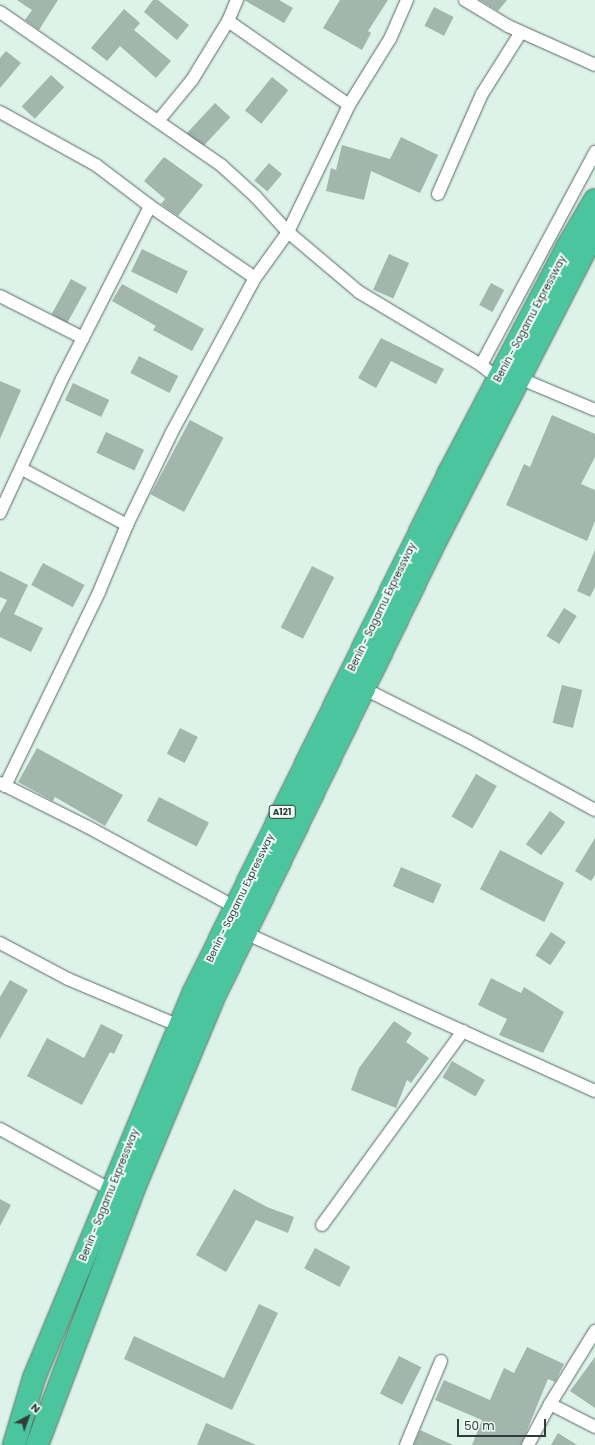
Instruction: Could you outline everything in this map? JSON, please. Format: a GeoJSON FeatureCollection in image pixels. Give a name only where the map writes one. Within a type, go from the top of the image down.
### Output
{"type":"FeatureCollection","features":[{"type":"Feature","properties":{"kind":"highway","name":"Benin - Sagamu Expressway"},"geometry":{"type":"LineString","coordinates":[[14,1445],[34,1378],[111,1190],[180,1026],[235,907],[378,613],[509,378],[595,200]]}},
{"type":"Feature","properties":{"kind":"highway","name":"A121"},"geometry":{"type":"LineString","coordinates":[[37,1445],[134,1188],[213,999],[433,546],[509,378],[595,231]]}},
{"type":"Feature","properties":{"kind":"street"},"geometry":{"type":"LineString","coordinates":[[158,120],[192,80],[228,21],[238,0]]}},
{"type":"Feature","properties":{"kind":"street"},"geometry":{"type":"LineString","coordinates":[[235,907],[88,827],[3,784],[99,592],[127,525],[172,432],[255,278],[288,232],[349,105],[390,38],[407,0]]}},
{"type":"Feature","properties":{"kind":"street"},"geometry":{"type":"LineString","coordinates":[[465,0],[521,32],[595,65]]}},
{"type":"Feature","properties":{"kind":"street"},"geometry":{"type":"LineString","coordinates":[[0,12],[158,120],[222,166],[255,196],[288,232],[359,292],[481,365],[509,378],[595,410]]}},
{"type":"Feature","properties":{"kind":"street"},"geometry":{"type":"LineString","coordinates":[[228,21],[349,105]]}},
{"type":"Feature","properties":{"kind":"street"},"geometry":{"type":"LineString","coordinates":[[438,194],[482,94],[521,32]]}},
{"type":"Feature","properties":{"kind":"street"},"geometry":{"type":"LineString","coordinates":[[0,112],[96,165],[150,206],[255,278]]}},
{"type":"Feature","properties":{"kind":"street"},"geometry":{"type":"LineString","coordinates":[[481,365],[595,152]]}},
{"type":"Feature","properties":{"kind":"street"},"geometry":{"type":"LineString","coordinates":[[0,513],[3,499],[22,469],[84,338],[150,206]]}},
{"type":"Feature","properties":{"kind":"street"},"geometry":{"type":"LineString","coordinates":[[0,296],[84,338]]}},
{"type":"Feature","properties":{"kind":"street"},"geometry":{"type":"LineString","coordinates":[[22,469],[127,525]]}},
{"type":"Feature","properties":{"kind":"street"},"geometry":{"type":"LineString","coordinates":[[363,688],[466,740],[595,810]]}},
{"type":"Feature","properties":{"kind":"street"},"geometry":{"type":"LineString","coordinates":[[245,932],[595,1091]]}},
{"type":"Feature","properties":{"kind":"street"},"geometry":{"type":"LineString","coordinates":[[0,943],[68,979],[180,1026]]}},
{"type":"Feature","properties":{"kind":"street"},"geometry":{"type":"LineString","coordinates":[[322,1225],[463,1031]]}},
{"type":"Feature","properties":{"kind":"street"},"geometry":{"type":"LineString","coordinates":[[0,1129],[111,1190]]}},
{"type":"Feature","properties":{"kind":"street"},"geometry":{"type":"LineString","coordinates":[[528,1445],[550,1404],[595,1331]]}},
{"type":"Feature","properties":{"kind":"street"},"geometry":{"type":"LineString","coordinates":[[406,1445],[441,1361]]}},
{"type":"Feature","properties":{"kind":"street"},"geometry":{"type":"LineString","coordinates":[[550,1404],[595,1427]]}},
{"type":"Feature","properties":{"kind":"building"},"geometry":{"type":"Polygon","coordinates":[[[17,0],[58,0],[39,30],[25,20],[32,10],[17,0]]]}},
{"type":"Feature","properties":{"kind":"building"},"geometry":{"type":"Polygon","coordinates":[[[153,0],[158,0],[189,25],[177,40],[144,12],[153,0]]]}},
{"type":"Feature","properties":{"kind":"building"},"geometry":{"type":"Polygon","coordinates":[[[244,0],[279,0],[293,8],[284,23],[244,0]]]}},
{"type":"Feature","properties":{"kind":"building"},"geometry":{"type":"Polygon","coordinates":[[[340,0],[388,0],[368,31],[371,33],[362,50],[323,28],[340,0]]]}},
{"type":"Feature","properties":{"kind":"building"},"geometry":{"type":"Polygon","coordinates":[[[480,0],[507,0],[498,11],[480,0]]]}},
{"type":"Feature","properties":{"kind":"building"},"geometry":{"type":"Polygon","coordinates":[[[434,7],[454,17],[444,36],[424,26],[434,7]]]}},
{"type":"Feature","properties":{"kind":"building"},"geometry":{"type":"Polygon","coordinates":[[[124,9],[140,23],[134,30],[171,61],[156,78],[120,46],[107,61],[91,48],[124,9]]]}},
{"type":"Feature","properties":{"kind":"building"},"geometry":{"type":"Polygon","coordinates":[[[6,51],[21,63],[0,88],[0,58],[6,51]]]}},
{"type":"Feature","properties":{"kind":"building"},"geometry":{"type":"Polygon","coordinates":[[[51,75],[64,87],[35,119],[22,106],[51,75]]]}},
{"type":"Feature","properties":{"kind":"building"},"geometry":{"type":"Polygon","coordinates":[[[272,77],[288,90],[261,124],[245,110],[272,77]]]}},
{"type":"Feature","properties":{"kind":"building"},"geometry":{"type":"Polygon","coordinates":[[[215,103],[230,117],[202,147],[187,133],[215,103]]]}},
{"type":"Feature","properties":{"kind":"building"},"geometry":{"type":"Polygon","coordinates":[[[401,137],[438,155],[420,193],[371,171],[364,200],[326,191],[331,168],[336,170],[342,145],[390,159],[401,137]]]}},
{"type":"Feature","properties":{"kind":"building"},"geometry":{"type":"Polygon","coordinates":[[[164,157],[203,185],[178,216],[161,204],[165,199],[144,181],[164,157]]]}},
{"type":"Feature","properties":{"kind":"building"},"geometry":{"type":"Polygon","coordinates":[[[269,163],[282,174],[267,192],[254,181],[269,163]]]}},
{"type":"Feature","properties":{"kind":"building"},"geometry":{"type":"Polygon","coordinates":[[[142,249],[188,271],[177,294],[131,271],[142,249]]]}},
{"type":"Feature","properties":{"kind":"building"},"geometry":{"type":"Polygon","coordinates":[[[389,254],[409,263],[393,299],[373,290],[389,254]]]}},
{"type":"Feature","properties":{"kind":"building"},"geometry":{"type":"Polygon","coordinates":[[[71,279],[87,288],[67,323],[52,314],[71,279]]]}},
{"type":"Feature","properties":{"kind":"building"},"geometry":{"type":"Polygon","coordinates":[[[491,283],[504,290],[493,312],[479,305],[491,283]]]}},
{"type":"Feature","properties":{"kind":"building"},"geometry":{"type":"Polygon","coordinates":[[[122,284],[204,329],[192,351],[153,330],[156,326],[112,301],[122,284]]]}},
{"type":"Feature","properties":{"kind":"building"},"geometry":{"type":"Polygon","coordinates":[[[381,338],[444,369],[436,384],[391,361],[376,388],[358,378],[381,338]]]}},
{"type":"Feature","properties":{"kind":"building"},"geometry":{"type":"Polygon","coordinates":[[[139,356],[178,376],[170,393],[130,373],[139,356]]]}},
{"type":"Feature","properties":{"kind":"building"},"geometry":{"type":"Polygon","coordinates":[[[0,381],[21,390],[0,439],[0,381]]]}},
{"type":"Feature","properties":{"kind":"building"},"geometry":{"type":"Polygon","coordinates":[[[73,383],[109,400],[101,417],[65,400],[73,383]]]}},
{"type":"Feature","properties":{"kind":"building"},"geometry":{"type":"Polygon","coordinates":[[[552,415],[595,434],[595,457],[581,484],[595,490],[595,521],[587,541],[506,505],[524,464],[530,467],[552,415]]]}},
{"type":"Feature","properties":{"kind":"building"},"geometry":{"type":"Polygon","coordinates":[[[190,420],[224,438],[184,512],[151,494],[190,420]]]}},
{"type":"Feature","properties":{"kind":"building"},"geometry":{"type":"Polygon","coordinates":[[[106,432],[144,450],[134,471],[96,453],[106,432]]]}},
{"type":"Feature","properties":{"kind":"building"},"geometry":{"type":"Polygon","coordinates":[[[595,550],[595,587],[590,597],[577,591],[595,550]]]}},
{"type":"Feature","properties":{"kind":"building"},"geometry":{"type":"Polygon","coordinates":[[[43,563],[84,585],[73,607],[31,585],[43,563]]]}},
{"type":"Feature","properties":{"kind":"building"},"geometry":{"type":"Polygon","coordinates":[[[312,566],[334,577],[303,639],[281,627],[312,566]]]}},
{"type":"Feature","properties":{"kind":"building"},"geometry":{"type":"Polygon","coordinates":[[[0,571],[28,585],[14,614],[43,628],[31,652],[0,637],[0,613],[7,600],[0,597],[0,571]]]}},
{"type":"Feature","properties":{"kind":"building"},"geometry":{"type":"Polygon","coordinates":[[[564,608],[577,616],[559,644],[547,636],[564,608]]]}},
{"type":"Feature","properties":{"kind":"building"},"geometry":{"type":"Polygon","coordinates":[[[562,685],[582,690],[573,728],[553,723],[562,685]]]}},
{"type":"Feature","properties":{"kind":"building"},"geometry":{"type":"Polygon","coordinates":[[[180,728],[198,737],[185,763],[167,754],[180,728]]]}},
{"type":"Feature","properties":{"kind":"building"},"geometry":{"type":"Polygon","coordinates":[[[37,748],[123,795],[105,826],[55,797],[53,801],[18,782],[37,748]]]}},
{"type":"Feature","properties":{"kind":"building"},"geometry":{"type":"Polygon","coordinates":[[[476,774],[497,786],[472,828],[452,816],[476,774]]]}},
{"type":"Feature","properties":{"kind":"building"},"geometry":{"type":"Polygon","coordinates":[[[159,797],[209,822],[197,846],[147,821],[159,797]]]}},
{"type":"Feature","properties":{"kind":"building"},"geometry":{"type":"Polygon","coordinates":[[[550,811],[565,822],[541,855],[526,844],[550,811]]]}},
{"type":"Feature","properties":{"kind":"building"},"geometry":{"type":"Polygon","coordinates":[[[595,838],[595,875],[591,881],[575,871],[595,838]]]}},
{"type":"Feature","properties":{"kind":"building"},"geometry":{"type":"Polygon","coordinates":[[[500,850],[564,883],[544,922],[480,889],[500,850]]]}},
{"type":"Feature","properties":{"kind":"building"},"geometry":{"type":"Polygon","coordinates":[[[401,867],[442,884],[433,904],[393,886],[401,867]]]}},
{"type":"Feature","properties":{"kind":"building"},"geometry":{"type":"Polygon","coordinates":[[[551,932],[566,942],[550,965],[535,955],[551,932]]]}},
{"type":"Feature","properties":{"kind":"building"},"geometry":{"type":"Polygon","coordinates":[[[491,978],[521,993],[524,987],[564,1012],[543,1053],[499,1035],[507,1019],[478,1005],[491,978]]]}},
{"type":"Feature","properties":{"kind":"building"},"geometry":{"type":"Polygon","coordinates":[[[10,980],[28,990],[0,1039],[0,997],[10,980]]]}},
{"type":"Feature","properties":{"kind":"building"},"geometry":{"type":"Polygon","coordinates":[[[394,1021],[412,1033],[406,1042],[429,1058],[411,1083],[407,1080],[396,1108],[351,1090],[359,1068],[394,1021]]]}},
{"type":"Feature","properties":{"kind":"building"},"geometry":{"type":"Polygon","coordinates":[[[101,1024],[123,1035],[114,1054],[110,1052],[82,1105],[27,1076],[47,1038],[84,1058],[101,1024]]]}},
{"type":"Feature","properties":{"kind":"building"},"geometry":{"type":"Polygon","coordinates":[[[452,1061],[485,1080],[475,1096],[443,1077],[452,1061]]]}},
{"type":"Feature","properties":{"kind":"building"},"geometry":{"type":"Polygon","coordinates":[[[234,1189],[267,1207],[294,1217],[288,1233],[256,1220],[226,1272],[196,1255],[234,1189]]]}},
{"type":"Feature","properties":{"kind":"building"},"geometry":{"type":"Polygon","coordinates":[[[0,1199],[11,1205],[0,1226],[0,1199]]]}},
{"type":"Feature","properties":{"kind":"building"},"geometry":{"type":"Polygon","coordinates":[[[315,1248],[350,1267],[340,1287],[304,1268],[315,1248]]]}},
{"type":"Feature","properties":{"kind":"building"},"geometry":{"type":"Polygon","coordinates":[[[259,1304],[278,1313],[232,1410],[124,1359],[134,1336],[224,1378],[259,1304]]]}},
{"type":"Feature","properties":{"kind":"building"},"geometry":{"type":"Polygon","coordinates":[[[527,1347],[564,1364],[555,1382],[548,1379],[521,1445],[472,1445],[482,1420],[435,1400],[444,1380],[490,1400],[504,1368],[514,1373],[527,1347]]]}},
{"type":"Feature","properties":{"kind":"building"},"geometry":{"type":"Polygon","coordinates":[[[399,1356],[421,1367],[402,1405],[380,1393],[399,1356]]]}},
{"type":"Feature","properties":{"kind":"building"},"geometry":{"type":"Polygon","coordinates":[[[595,1357],[595,1408],[570,1391],[595,1357]]]}},
{"type":"Feature","properties":{"kind":"building"},"geometry":{"type":"Polygon","coordinates":[[[206,1423],[256,1445],[197,1445],[206,1423]]]}},
{"type":"Feature","properties":{"kind":"building"},"geometry":{"type":"Polygon","coordinates":[[[420,1430],[453,1445],[414,1445],[420,1430]]]}},
{"type":"Feature","properties":{"kind":"building"},"geometry":{"type":"Polygon","coordinates":[[[558,1433],[577,1445],[551,1445],[558,1433]]]}}]}
